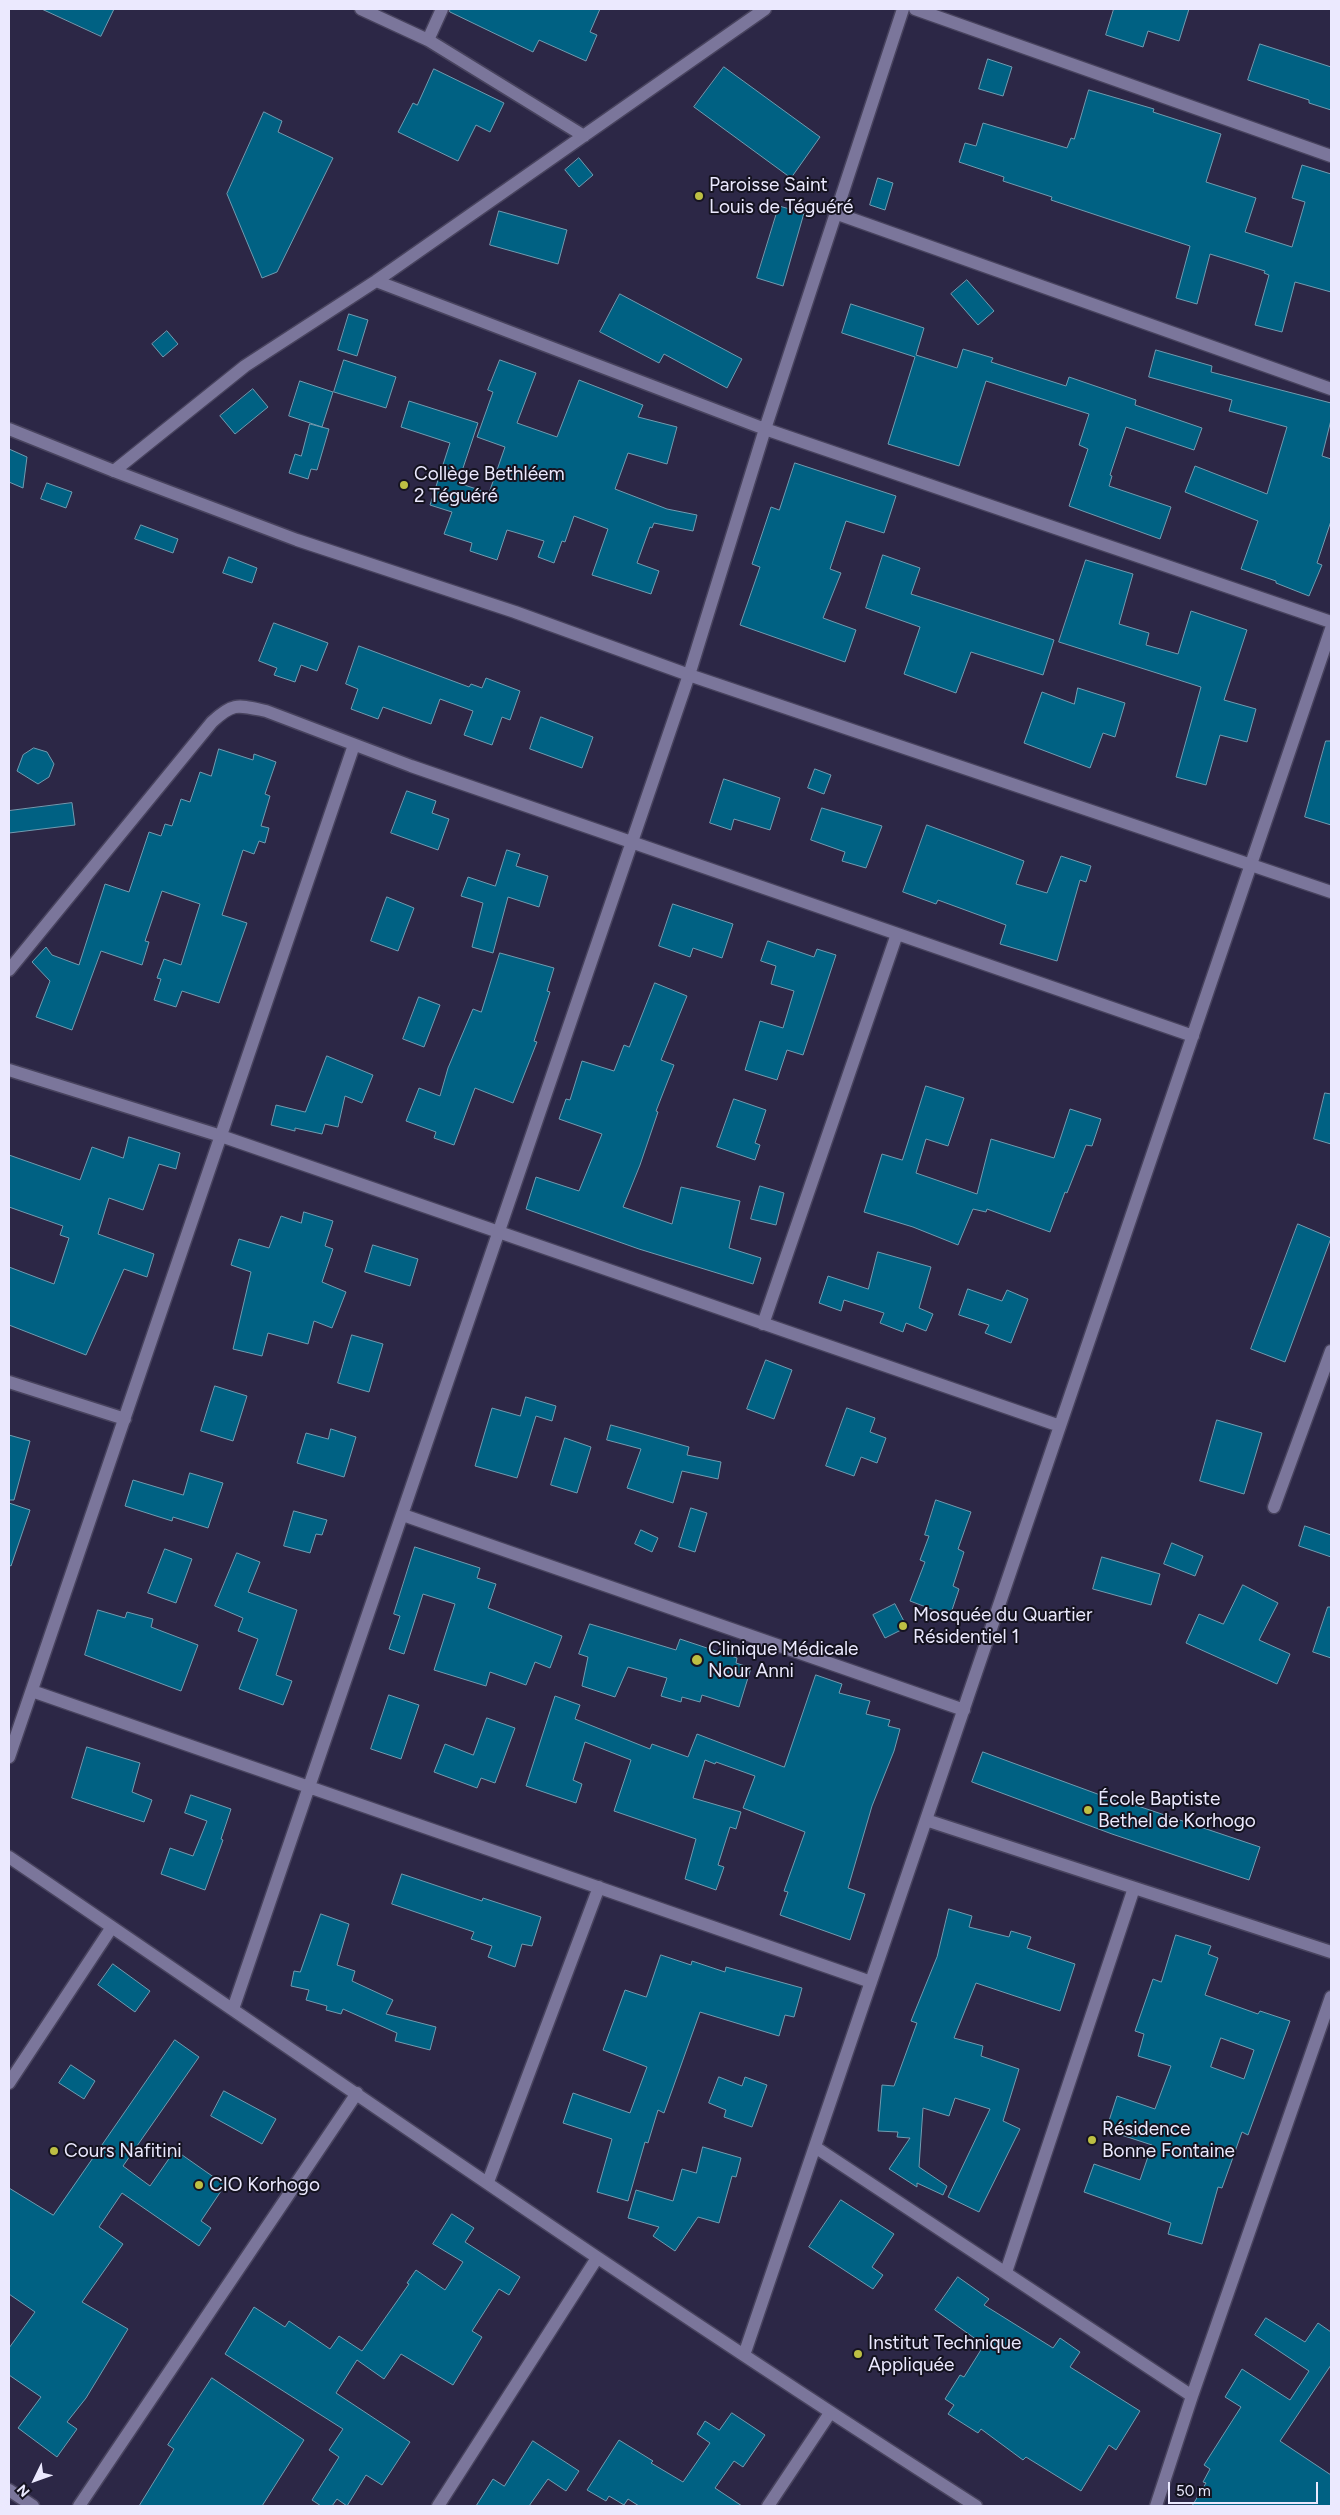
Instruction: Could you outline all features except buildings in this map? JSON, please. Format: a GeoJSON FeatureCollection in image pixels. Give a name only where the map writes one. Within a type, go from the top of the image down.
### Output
{"type":"FeatureCollection","features":[{"type":"Feature","properties":{"kind":"street"},"geometry":{"type":"LineString","coordinates":[[361,9],[428,40],[584,136]]}},
{"type":"Feature","properties":{"kind":"street"},"geometry":{"type":"LineString","coordinates":[[428,40],[442,9]]}},
{"type":"Feature","properties":{"kind":"street"},"geometry":{"type":"LineString","coordinates":[[114,471],[245,366],[376,281],[766,9]]}},
{"type":"Feature","properties":{"kind":"street"},"geometry":{"type":"LineString","coordinates":[[233,2009],[689,675],[765,429],[903,9]]}},
{"type":"Feature","properties":{"kind":"street"},"geometry":{"type":"LineString","coordinates":[[915,9],[1331,156]]}},
{"type":"Feature","properties":{"kind":"street"},"geometry":{"type":"LineString","coordinates":[[835,213],[1331,390]]}},
{"type":"Feature","properties":{"kind":"street"},"geometry":{"type":"LineString","coordinates":[[376,281],[765,429],[1331,622]]}},
{"type":"Feature","properties":{"kind":"street"},"geometry":{"type":"LineString","coordinates":[[9,429],[297,540],[515,612],[689,675],[1331,892]]}},
{"type":"Feature","properties":{"kind":"street"},"geometry":{"type":"LineString","coordinates":[[744,2355],[1331,629]]}},
{"type":"Feature","properties":{"kind":"street"},"geometry":{"type":"LineString","coordinates":[[9,970],[95,863],[226,708],[242,706],[266,711],[354,745],[1193,1036]]}},
{"type":"Feature","properties":{"kind":"street"},"geometry":{"type":"LineString","coordinates":[[9,1758],[354,745]]}},
{"type":"Feature","properties":{"kind":"street"},"geometry":{"type":"LineString","coordinates":[[763,1324],[897,934]]}},
{"type":"Feature","properties":{"kind":"street"},"geometry":{"type":"LineString","coordinates":[[9,1070],[221,1136],[1060,1426]]}},
{"type":"Feature","properties":{"kind":"street"},"geometry":{"type":"LineString","coordinates":[[1274,1507],[1331,1351]]}},
{"type":"Feature","properties":{"kind":"street"},"geometry":{"type":"LineString","coordinates":[[9,1382],[124,1419]]}},
{"type":"Feature","properties":{"kind":"street"},"geometry":{"type":"LineString","coordinates":[[403,1515],[964,1710]]}},
{"type":"Feature","properties":{"kind":"street"},"geometry":{"type":"LineString","coordinates":[[32,1691],[871,1982]]}},
{"type":"Feature","properties":{"kind":"street"},"geometry":{"type":"LineString","coordinates":[[926,1820],[1331,1952]]}},
{"type":"Feature","properties":{"kind":"street"},"geometry":{"type":"LineString","coordinates":[[9,1857],[597,2258],[830,2413],[976,2506]]}},
{"type":"Feature","properties":{"kind":"street"},"geometry":{"type":"LineString","coordinates":[[488,2182],[599,1888]]}},
{"type":"Feature","properties":{"kind":"street"},"geometry":{"type":"LineString","coordinates":[[1006,2272],[1134,1888]]}},
{"type":"Feature","properties":{"kind":"street"},"geometry":{"type":"LineString","coordinates":[[9,2083],[112,1927]]}},
{"type":"Feature","properties":{"kind":"street"},"geometry":{"type":"LineString","coordinates":[[1156,2506],[1192,2396],[1331,1997]]}},
{"type":"Feature","properties":{"kind":"street"},"geometry":{"type":"LineString","coordinates":[[80,2506],[357,2093]]}},
{"type":"Feature","properties":{"kind":"street"},"geometry":{"type":"LineString","coordinates":[[815,2147],[1192,2396]]}},
{"type":"Feature","properties":{"kind":"street"},"geometry":{"type":"LineString","coordinates":[[438,2506],[597,2258]]}},
{"type":"Feature","properties":{"kind":"street"},"geometry":{"type":"LineString","coordinates":[[768,2506],[830,2413]]}},
{"type":"Feature","properties":{"kind":"street"},"geometry":{"type":"LineString","coordinates":[[9,2490],[33,2506]]}},
{"type":"Feature","properties":{"kind":"place","name":"Paroisse Saint Louis de Téguéré"},"geometry":{"type":"Point","coordinates":[699,196]}},
{"type":"Feature","properties":{"kind":"place","name":"Collège Bethléem 2 Téguéré"},"geometry":{"type":"Point","coordinates":[404,485]}},
{"type":"Feature","properties":{"kind":"place","name":"Mosquée du Quartier Résidentiel 1"},"geometry":{"type":"Point","coordinates":[903,1626]}},
{"type":"Feature","properties":{"kind":"place","name":"Clinique Médicale Nour Anni"},"geometry":{"type":"Point","coordinates":[697,1660]}},
{"type":"Feature","properties":{"kind":"place","name":"École Baptiste Bethel de Korhogo"},"geometry":{"type":"Point","coordinates":[1088,1810]}},
{"type":"Feature","properties":{"kind":"place","name":"Résidence Bonne Fontaine"},"geometry":{"type":"Point","coordinates":[1092,2140]}},
{"type":"Feature","properties":{"kind":"place","name":"Cours Nafitini"},"geometry":{"type":"Point","coordinates":[54,2151]}},
{"type":"Feature","properties":{"kind":"place","name":"CIO Korhogo"},"geometry":{"type":"Point","coordinates":[199,2185]}},
{"type":"Feature","properties":{"kind":"place","name":"Institut Technique Appliquée"},"geometry":{"type":"Point","coordinates":[858,2354]}}]}
